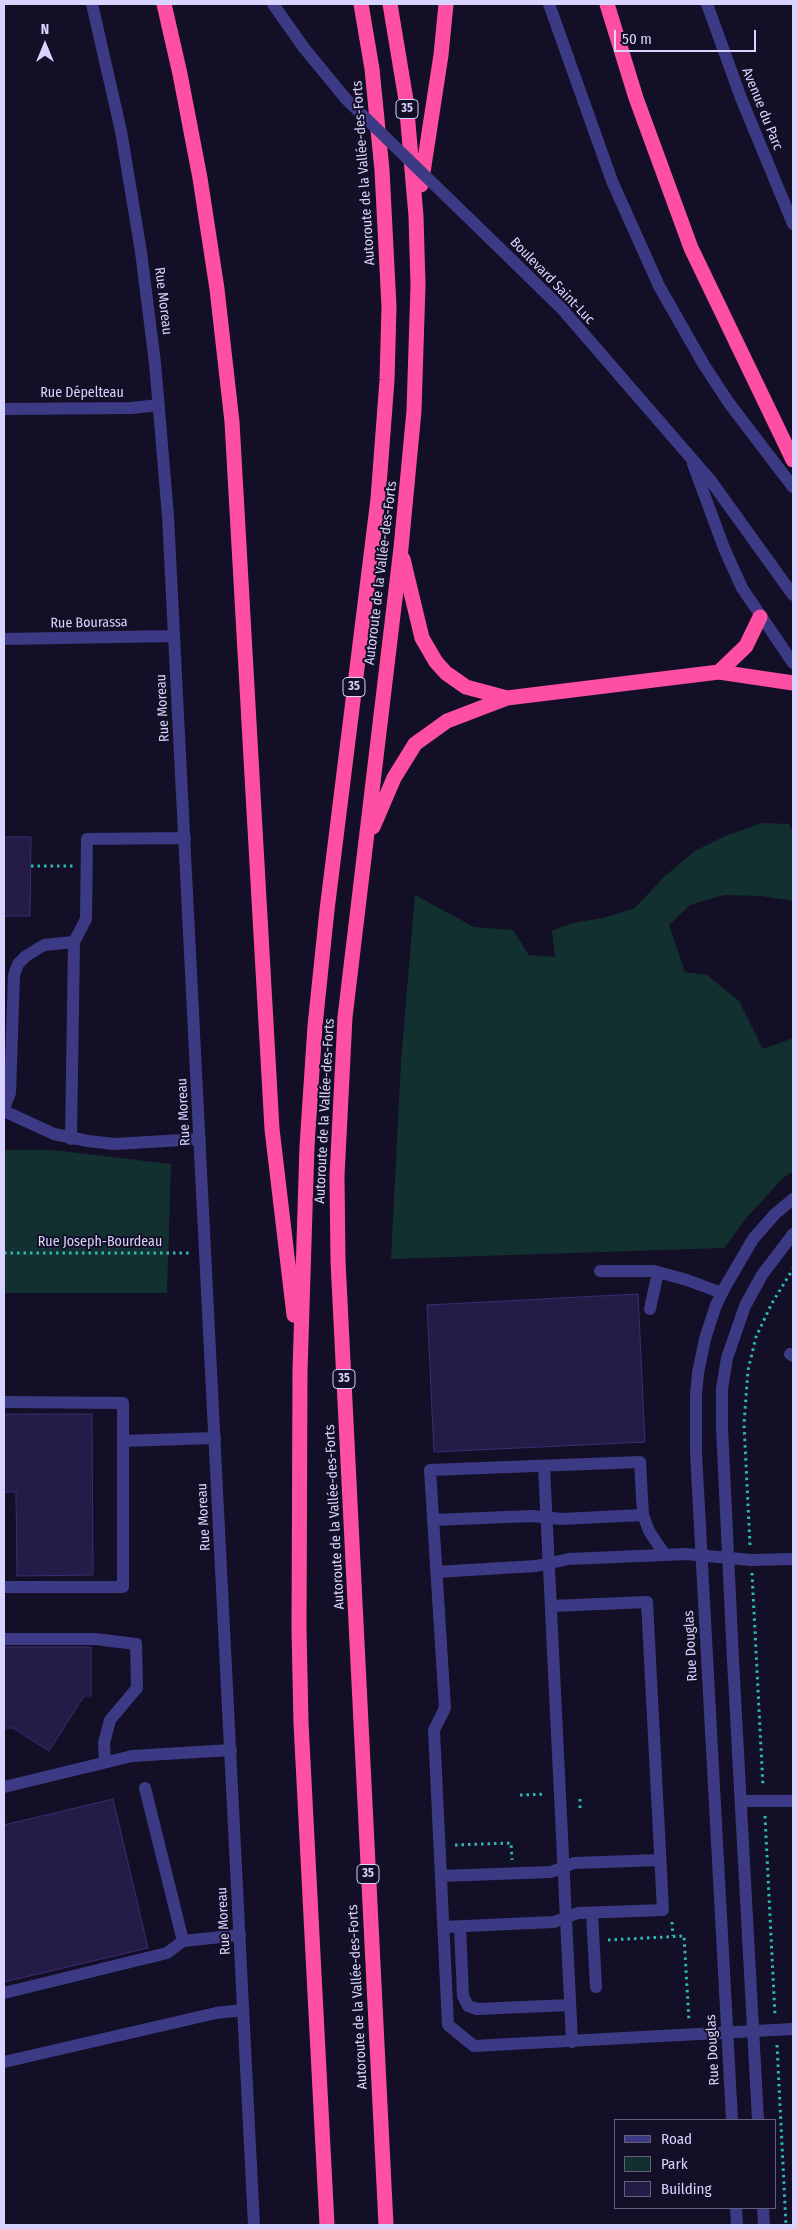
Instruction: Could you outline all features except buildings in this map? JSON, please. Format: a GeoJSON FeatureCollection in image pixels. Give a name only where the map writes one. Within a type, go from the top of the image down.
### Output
{"type":"FeatureCollection","features":[{"type":"Feature","properties":{"kind":"highway"},"geometry":{"type":"LineString","coordinates":[[164,4],[200,178],[217,289],[231,413],[272,1129],[300,1371]]}},
{"type":"Feature","properties":{"kind":"highway","name":"Autoroute de la Vallée-des-Forts"},"geometry":{"type":"LineString","coordinates":[[327,2225],[302,1732],[299,1629],[300,1371],[306,1146],[315,1026],[326,910],[378,499],[386,397],[389,306],[382,170],[372,69],[361,4]]}},
{"type":"Feature","properties":{"kind":"highway","name":"Autoroute de la Vallée-des-Forts"},"geometry":{"type":"LineString","coordinates":[[386,2225],[337,1235],[337,1153],[342,1058],[365,843],[401,548],[414,411],[418,285],[416,216],[406,100],[390,4]]}},
{"type":"Feature","properties":{"kind":"highway"},"geometry":{"type":"LineString","coordinates":[[416,216],[441,55],[446,4]]}},
{"type":"Feature","properties":{"kind":"highway"},"geometry":{"type":"LineString","coordinates":[[607,4],[639,106],[692,248],[793,460]]}},
{"type":"Feature","properties":{"kind":"highway"},"geometry":{"type":"LineString","coordinates":[[401,548],[421,632],[428,650],[436,662],[446,673],[466,687],[507,698]]}},
{"type":"Feature","properties":{"kind":"highway"},"geometry":{"type":"LineString","coordinates":[[719,672],[746,646],[760,617]]}},
{"type":"Feature","properties":{"kind":"highway"},"geometry":{"type":"LineString","coordinates":[[365,843],[394,778],[415,744],[447,720],[507,698],[719,672],[793,683]]}},
{"type":"Feature","properties":{"kind":"street","name":"Rue Moreau"},"geometry":{"type":"LineString","coordinates":[[92,4],[120,131],[137,224],[160,405],[168,516],[185,838],[254,2225]]}},
{"type":"Feature","properties":{"kind":"street","name":"Boulevard Saint-Luc"},"geometry":{"type":"LineString","coordinates":[[273,4],[304,48],[346,99],[563,310],[690,455],[730,506],[793,595]]}},
{"type":"Feature","properties":{"kind":"street"},"geometry":{"type":"LineString","coordinates":[[549,4],[612,181],[660,286],[699,357],[729,403],[793,487]]}},
{"type":"Feature","properties":{"kind":"street","name":"Avenue du Parc"},"geometry":{"type":"LineString","coordinates":[[707,4],[741,98],[793,224]]}},
{"type":"Feature","properties":{"kind":"street","name":"Rue Dépelteau"},"geometry":{"type":"LineString","coordinates":[[4,409],[131,408],[160,405]]}},
{"type":"Feature","properties":{"kind":"street"},"geometry":{"type":"LineString","coordinates":[[690,455],[724,548],[742,588],[793,664]]}},
{"type":"Feature","properties":{"kind":"street","name":"Rue Bourassa"},"geometry":{"type":"LineString","coordinates":[[4,638],[174,636]]}},
{"type":"Feature","properties":{"kind":"street"},"geometry":{"type":"LineString","coordinates":[[71,1139],[74,942],[86,919],[87,838],[185,838]]}},
{"type":"Feature","properties":{"kind":"street"},"geometry":{"type":"LineString","coordinates":[[74,942],[44,945],[26,956],[18,964],[14,976],[10,1094],[4,1110],[54,1134],[71,1139],[114,1144],[200,1139]]}},
{"type":"Feature","properties":{"kind":"street","name":"Rue Douglas"},"geometry":{"type":"LineString","coordinates":[[732,2119],[701,1556],[695,1416],[697,1380],[705,1339],[722,1293],[753,1239],[775,1214],[793,1198]]}},
{"type":"Feature","properties":{"kind":"street"},"geometry":{"type":"LineString","coordinates":[[758,2119],[722,1428],[724,1374],[732,1341],[752,1290],[793,1234]]}},
{"type":"Feature","properties":{"kind":"street"},"geometry":{"type":"LineString","coordinates":[[600,1271],[658,1272],[722,1293]]}},
{"type":"Feature","properties":{"kind":"street"},"geometry":{"type":"LineString","coordinates":[[650,1309],[658,1272]]}},
{"type":"Feature","properties":{"kind":"street"},"geometry":{"type":"LineString","coordinates":[[4,1402],[123,1403],[123,1587],[4,1587]]}},
{"type":"Feature","properties":{"kind":"street"},"geometry":{"type":"LineString","coordinates":[[123,1441],[215,1438]]}},
{"type":"Feature","properties":{"kind":"street"},"geometry":{"type":"LineString","coordinates":[[665,1555],[648,1531],[643,1515],[640,1462],[430,1470],[445,1708],[434,1730],[448,2025],[474,2046],[793,2029]]}},
{"type":"Feature","properties":{"kind":"street"},"geometry":{"type":"LineString","coordinates":[[544,1466],[572,2042]]}},
{"type":"Feature","properties":{"kind":"street"},"geometry":{"type":"LineString","coordinates":[[433,1520],[532,1516],[562,1519],[643,1515]]}},
{"type":"Feature","properties":{"kind":"street"},"geometry":{"type":"LineString","coordinates":[[436,1572],[536,1566],[569,1559],[665,1555],[793,1559]]}},
{"type":"Feature","properties":{"kind":"street"},"geometry":{"type":"LineString","coordinates":[[443,1928],[554,1922],[578,1913],[663,1910],[647,1602],[551,1606]]}},
{"type":"Feature","properties":{"kind":"street"},"geometry":{"type":"LineString","coordinates":[[4,1638],[95,1639],[136,1644],[137,1688],[113,1714],[110,1720],[104,1743],[105,1761]]}},
{"type":"Feature","properties":{"kind":"street"},"geometry":{"type":"LineString","coordinates":[[4,1787],[105,1761],[153,1754],[231,1750]]}},
{"type":"Feature","properties":{"kind":"street"},"geometry":{"type":"LineString","coordinates":[[145,1788],[183,1941]]}},
{"type":"Feature","properties":{"kind":"street"},"geometry":{"type":"LineString","coordinates":[[741,1801],[793,1801]]}},
{"type":"Feature","properties":{"kind":"street"},"geometry":{"type":"LineString","coordinates":[[441,1876],[551,1872],[574,1863],[660,1860]]}},
{"type":"Feature","properties":{"kind":"street"},"geometry":{"type":"LineString","coordinates":[[592,1913],[596,1987]]}},
{"type":"Feature","properties":{"kind":"street"},"geometry":{"type":"LineString","coordinates":[[460,1926],[463,1996],[468,2006],[477,2009],[570,2005]]}},
{"type":"Feature","properties":{"kind":"street"},"geometry":{"type":"LineString","coordinates":[[4,1993],[167,1953],[183,1941],[240,1935]]}},
{"type":"Feature","properties":{"kind":"street"},"geometry":{"type":"LineString","coordinates":[[4,2062],[216,2013],[243,2010]]}},
{"type":"Feature","properties":{"kind":"street"},"geometry":{"type":"LineString","coordinates":[[736,2209],[737,2225]]}},
{"type":"Feature","properties":{"kind":"street"},"geometry":{"type":"LineString","coordinates":[[763,2209],[764,2225]]}},
{"type":"Feature","properties":{"kind":"path"},"geometry":{"type":"LineString","coordinates":[[31,866],[60,866]]}},
{"type":"Feature","properties":{"kind":"path","name":"Rue Joseph-Bourdeau"},"geometry":{"type":"LineString","coordinates":[[4,1253],[196,1253]]}},
{"type":"Feature","properties":{"kind":"path"},"geometry":{"type":"LineString","coordinates":[[750,1532],[744,1407],[748,1370],[756,1337],[772,1303],[793,1269]]}},
{"type":"Feature","properties":{"kind":"path"},"geometry":{"type":"LineString","coordinates":[[752,1576],[762,1764]]}},
{"type":"Feature","properties":{"kind":"path"},"geometry":{"type":"LineString","coordinates":[[520,1795],[547,1794]]}},
{"type":"Feature","properties":{"kind":"path"},"geometry":{"type":"LineString","coordinates":[[580,1799],[580,1812]]}},
{"type":"Feature","properties":{"kind":"path"},"geometry":{"type":"LineString","coordinates":[[765,1817],[774,1998]]}},
{"type":"Feature","properties":{"kind":"path"},"geometry":{"type":"LineString","coordinates":[[452,1845],[511,1843],[512,1862]]}},
{"type":"Feature","properties":{"kind":"path"},"geometry":{"type":"LineString","coordinates":[[603,1940],[684,1936],[689,2022]]}},
{"type":"Feature","properties":{"kind":"path"},"geometry":{"type":"LineString","coordinates":[[777,2046],[786,2225]]}},
{"type":"Feature","properties":{"kind":"green space"},"geometry":{"type":"Polygon","coordinates":[[[761,823],[789,824],[793,832],[793,901],[761,896],[724,895],[690,905],[669,925],[685,972],[707,975],[739,1001],[763,1049],[793,1038],[793,1172],[785,1176],[748,1216],[724,1248],[391,1259],[401,1061],[415,895],[474,927],[513,930],[529,955],[555,957],[552,931],[572,923],[603,918],[635,908],[665,876],[695,851],[725,836],[761,823]]]}},
{"type":"Feature","properties":{"kind":"green space"},"geometry":{"type":"Polygon","coordinates":[[[4,1150],[52,1150],[171,1164],[167,1293],[4,1293],[4,1150]]]}}]}
